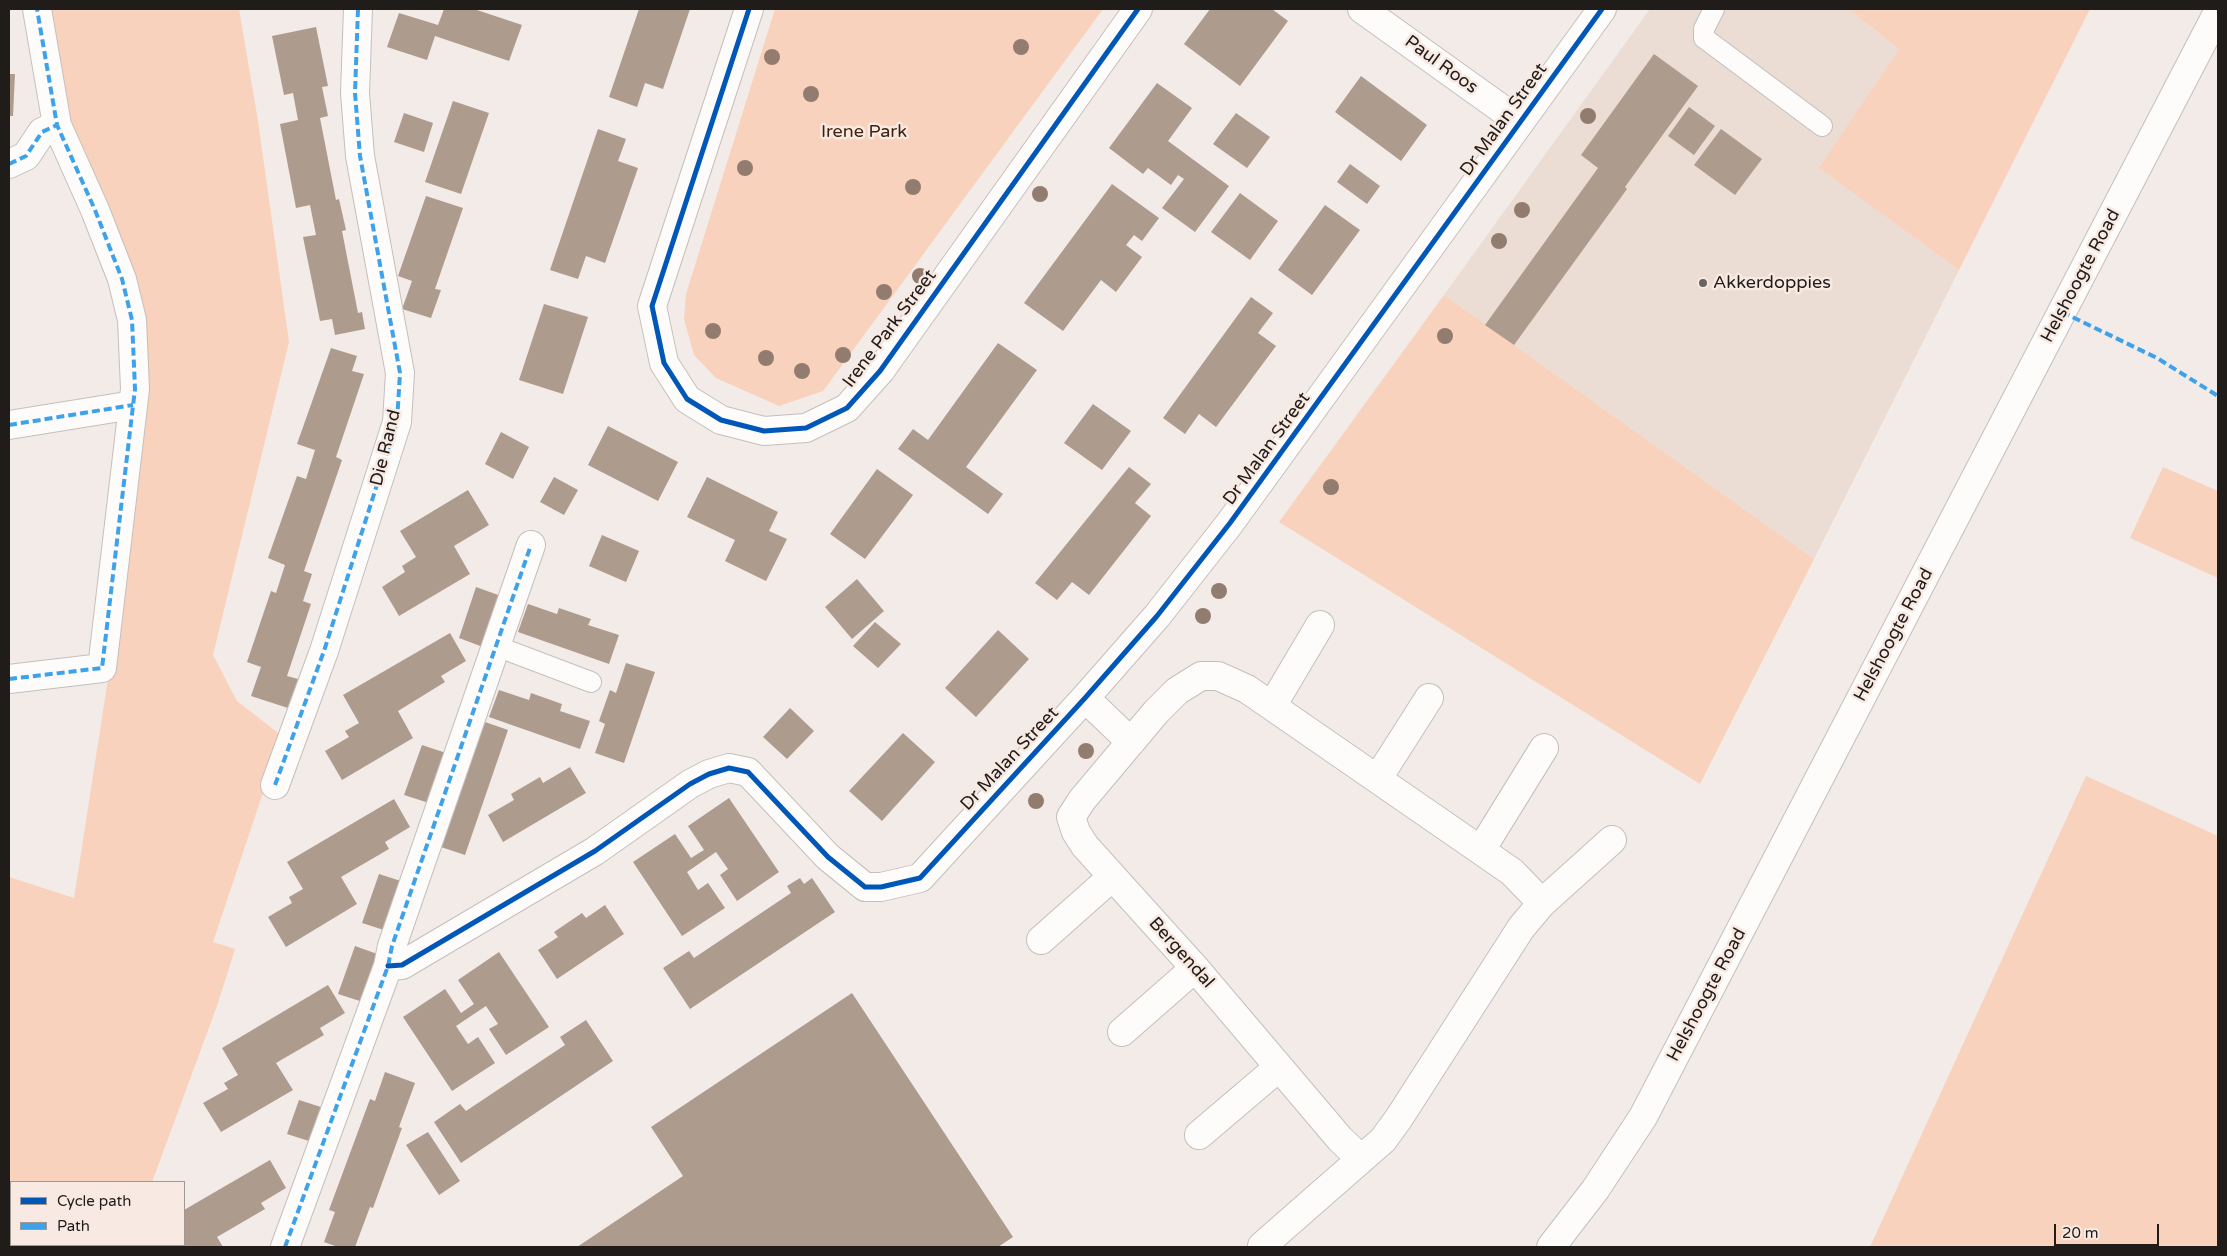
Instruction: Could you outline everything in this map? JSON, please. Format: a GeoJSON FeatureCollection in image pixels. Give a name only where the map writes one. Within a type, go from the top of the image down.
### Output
{"type":"FeatureCollection","features":[{"type":"Feature","properties":{"kind":"street"},"geometry":{"type":"LineString","coordinates":[[9,679],[102,668],[135,388],[132,320],[122,279],[95,210],[57,125],[37,9]]}},
{"type":"Feature","properties":{"kind":"street","name":"Die Rand"},"geometry":{"type":"LineString","coordinates":[[276,785],[327,642],[397,422],[400,373],[360,156],[355,93],[358,9]]}},
{"type":"Feature","properties":{"kind":"street","name":"Irene Park Street"},"geometry":{"type":"LineString","coordinates":[[749,9],[652,306],[664,363],[686,399],[721,420],[764,431],[806,428],[847,408],[880,371],[1138,9]]}},
{"type":"Feature","properties":{"kind":"street","name":"Paul Roos"},"geometry":{"type":"LineString","coordinates":[[1362,9],[1520,122]]}},
{"type":"Feature","properties":{"kind":"street","name":"Dr Malan Street"},"geometry":{"type":"LineString","coordinates":[[388,966],[402,965],[595,851],[690,784],[709,774],[729,768],[748,772],[828,856],[865,887],[881,887],[920,878],[1085,698],[1157,616],[1230,523],[1602,9]]}},
{"type":"Feature","properties":{"kind":"street","name":"Helshoogte Road"},"geometry":{"type":"LineString","coordinates":[[1551,1247],[1595,1190],[1643,1117],[2218,12]]}},
{"type":"Feature","properties":{"kind":"street"},"geometry":{"type":"LineString","coordinates":[[9,164],[26,156],[42,132],[57,125]]}},
{"type":"Feature","properties":{"kind":"street"},"geometry":{"type":"LineString","coordinates":[[9,425],[133,405]]}},
{"type":"Feature","properties":{"kind":"street"},"geometry":{"type":"LineString","coordinates":[[285,1247],[388,966],[392,946],[531,545]]}},
{"type":"Feature","properties":{"kind":"street"},"geometry":{"type":"LineString","coordinates":[[1272,706],[1320,625]]}},
{"type":"Feature","properties":{"kind":"street","name":"Bergendal"},"geometry":{"type":"LineString","coordinates":[[1361,1158],[1340,1140],[1196,968],[1085,846],[1076,832],[1071,817],[1131,742],[1177,691],[1201,676],[1218,676],[1233,681],[1378,778],[1512,872],[1542,902]]}},
{"type":"Feature","properties":{"kind":"street"},"geometry":{"type":"LineString","coordinates":[[1085,698],[1131,742]]}},
{"type":"Feature","properties":{"kind":"street"},"geometry":{"type":"LineString","coordinates":[[1378,778],[1429,698]]}},
{"type":"Feature","properties":{"kind":"street"},"geometry":{"type":"LineString","coordinates":[[1480,850],[1544,748]]}},
{"type":"Feature","properties":{"kind":"street"},"geometry":{"type":"LineString","coordinates":[[1262,1246],[1383,1140],[1399,1118],[1501,957],[1542,902],[1612,840]]}},
{"type":"Feature","properties":{"kind":"street"},"geometry":{"type":"LineString","coordinates":[[1041,940],[1112,877]]}},
{"type":"Feature","properties":{"kind":"street"},"geometry":{"type":"LineString","coordinates":[[1122,1032],[1196,968]]}},
{"type":"Feature","properties":{"kind":"street"},"geometry":{"type":"LineString","coordinates":[[1199,1135],[1279,1067]]}},
{"type":"Feature","properties":{"kind":"lane"},"geometry":{"type":"LineString","coordinates":[[1714,9],[1704,28],[1704,38],[1822,126]]}},
{"type":"Feature","properties":{"kind":"lane"},"geometry":{"type":"LineString","coordinates":[[496,646],[591,682]]}},
{"type":"Feature","properties":{"kind":"shaded area","name":"Akkerdoppies"},"geometry":{"type":"Polygon","coordinates":[[[1650,9],[1848,9],[1899,49],[1820,168],[1959,270],[1814,559],[1444,295],[1650,9]]]}},
{"type":"Feature","properties":{"kind":"green space"},"geometry":{"type":"Polygon","coordinates":[[[41,9],[239,9],[258,121],[289,342],[213,655],[237,701],[282,736],[213,942],[235,949],[217,1006],[152,1181],[10,1181],[10,1246],[128,1247],[9,1247],[9,877],[74,898],[126,563],[146,336],[62,162],[41,9]]]}},
{"type":"Feature","properties":{"kind":"green space","name":"Irene Park"},"geometry":{"type":"Polygon","coordinates":[[[775,9],[1103,9],[823,391],[779,406],[716,378],[694,355],[684,319],[686,294],[775,9]]]}},
{"type":"Feature","properties":{"kind":"green space"},"geometry":{"type":"Polygon","coordinates":[[[1848,9],[2090,9],[1959,270],[1819,168],[1899,49],[1848,9]]]}},
{"type":"Feature","properties":{"kind":"green space"},"geometry":{"type":"Polygon","coordinates":[[[1444,295],[1814,559],[1700,784],[1279,522],[1444,295]]]}},
{"type":"Feature","properties":{"kind":"green space"},"geometry":{"type":"Polygon","coordinates":[[[2163,467],[2218,491],[2218,578],[2130,538],[2163,467]]]}},
{"type":"Feature","properties":{"kind":"green space"},"geometry":{"type":"Polygon","coordinates":[[[2086,776],[2218,836],[2218,1247],[1870,1247],[2086,776]]]}},
{"type":"Feature","properties":{"kind":"building"},"geometry":{"type":"Polygon","coordinates":[[[444,9],[474,9],[522,25],[509,61],[435,36],[427,60],[387,47],[399,13],[438,25],[444,9]]]}},
{"type":"Feature","properties":{"kind":"building"},"geometry":{"type":"Polygon","coordinates":[[[639,9],[690,9],[663,89],[645,83],[637,107],[609,97],[639,9]]]}},
{"type":"Feature","properties":{"kind":"building"},"geometry":{"type":"Polygon","coordinates":[[[1210,9],[1272,9],[1288,21],[1240,86],[1184,44],[1210,9]]]}},
{"type":"Feature","properties":{"kind":"building"},"geometry":{"type":"Polygon","coordinates":[[[316,27],[328,86],[322,87],[328,116],[320,118],[336,200],[339,199],[346,230],[342,231],[358,313],[362,312],[365,329],[335,335],[332,319],[320,321],[303,237],[316,235],[310,205],[296,208],[280,124],[298,120],[293,93],[284,95],[272,36],[316,27]]]}},
{"type":"Feature","properties":{"kind":"building"},"geometry":{"type":"Polygon","coordinates":[[[1654,54],[1698,86],[1625,187],[1627,189],[1514,345],[1485,325],[1598,168],[1581,155],[1654,54]]]}},
{"type":"Feature","properties":{"kind":"building"},"geometry":{"type":"Polygon","coordinates":[[[9,74],[15,74],[13,116],[9,116],[9,74]]]}},
{"type":"Feature","properties":{"kind":"building"},"geometry":{"type":"Polygon","coordinates":[[[1361,76],[1427,125],[1401,161],[1335,112],[1361,76]]]}},
{"type":"Feature","properties":{"kind":"building"},"geometry":{"type":"Polygon","coordinates":[[[1157,83],[1192,108],[1168,141],[1229,186],[1195,232],[1162,208],[1184,179],[1178,175],[1171,185],[1148,168],[1143,174],[1109,148],[1157,83]]]}},
{"type":"Feature","properties":{"kind":"building"},"geometry":{"type":"Polygon","coordinates":[[[453,101],[489,113],[461,194],[425,182],[453,101]]]}},
{"type":"Feature","properties":{"kind":"building"},"geometry":{"type":"Polygon","coordinates":[[[1689,107],[1715,126],[1694,155],[1668,136],[1689,107]]]}},
{"type":"Feature","properties":{"kind":"building"},"geometry":{"type":"Polygon","coordinates":[[[404,113],[433,123],[424,152],[394,142],[404,113]]]}},
{"type":"Feature","properties":{"kind":"building"},"geometry":{"type":"Polygon","coordinates":[[[1236,113],[1270,137],[1247,168],[1213,144],[1236,113]]]}},
{"type":"Feature","properties":{"kind":"building"},"geometry":{"type":"Polygon","coordinates":[[[598,129],[626,139],[618,161],[638,168],[605,263],[586,256],[578,279],[550,270],[598,129]]]}},
{"type":"Feature","properties":{"kind":"building"},"geometry":{"type":"Polygon","coordinates":[[[1721,129],[1762,159],[1735,195],[1694,165],[1721,129]]]}},
{"type":"Feature","properties":{"kind":"building"},"geometry":{"type":"Polygon","coordinates":[[[1350,164],[1380,186],[1367,204],[1337,182],[1350,164]]]}},
{"type":"Feature","properties":{"kind":"building"},"geometry":{"type":"Polygon","coordinates":[[[1112,184],[1159,218],[1142,241],[1134,235],[1126,245],[1142,257],[1116,292],[1101,280],[1063,331],[1024,303],[1112,184]]]}},
{"type":"Feature","properties":{"kind":"building"},"geometry":{"type":"Polygon","coordinates":[[[1240,193],[1278,221],[1250,260],[1211,232],[1240,193]]]}},
{"type":"Feature","properties":{"kind":"building"},"geometry":{"type":"Polygon","coordinates":[[[426,196],[463,208],[435,289],[441,290],[431,318],[402,309],[412,281],[398,276],[426,196]]]}},
{"type":"Feature","properties":{"kind":"building"},"geometry":{"type":"Polygon","coordinates":[[[1325,205],[1360,230],[1312,295],[1278,270],[1325,205]]]}},
{"type":"Feature","properties":{"kind":"building"},"geometry":{"type":"Polygon","coordinates":[[[1251,297],[1273,313],[1258,333],[1276,346],[1216,427],[1199,414],[1185,434],[1163,418],[1251,297]]]}},
{"type":"Feature","properties":{"kind":"building"},"geometry":{"type":"Polygon","coordinates":[[[544,304],[588,317],[563,394],[519,380],[544,304]]]}},
{"type":"Feature","properties":{"kind":"building"},"geometry":{"type":"Polygon","coordinates":[[[998,343],[1037,370],[966,467],[1003,494],[988,514],[898,449],[913,429],[928,440],[998,343]]]}},
{"type":"Feature","properties":{"kind":"building"},"geometry":{"type":"Polygon","coordinates":[[[331,348],[357,356],[352,371],[364,374],[336,457],[342,460],[304,571],[312,574],[303,601],[311,604],[287,676],[298,679],[288,708],[251,696],[261,667],[247,662],[271,591],[276,593],[285,565],[268,558],[297,476],[306,479],[315,450],[297,444],[331,348]]]}},
{"type":"Feature","properties":{"kind":"building"},"geometry":{"type":"Polygon","coordinates":[[[1093,404],[1131,431],[1102,470],[1064,443],[1093,404]]]}},
{"type":"Feature","properties":{"kind":"building"},"geometry":{"type":"Polygon","coordinates":[[[608,426],[678,462],[658,501],[588,465],[608,426]]]}},
{"type":"Feature","properties":{"kind":"building"},"geometry":{"type":"Polygon","coordinates":[[[501,432],[529,447],[513,479],[485,464],[501,432]]]}},
{"type":"Feature","properties":{"kind":"building"},"geometry":{"type":"Polygon","coordinates":[[[1129,467],[1151,484],[1135,503],[1151,516],[1089,595],[1072,582],[1057,600],[1035,583],[1129,467]]]}},
{"type":"Feature","properties":{"kind":"building"},"geometry":{"type":"Polygon","coordinates":[[[877,469],[913,495],[865,559],[830,534],[877,469]]]}},
{"type":"Feature","properties":{"kind":"building"},"geometry":{"type":"Polygon","coordinates":[[[554,477],[578,490],[564,515],[540,502],[554,477]]]}},
{"type":"Feature","properties":{"kind":"building"},"geometry":{"type":"Polygon","coordinates":[[[707,477],[778,512],[769,531],[787,539],[766,581],[725,561],[735,540],[687,517],[707,477]]]}},
{"type":"Feature","properties":{"kind":"building"},"geometry":{"type":"Polygon","coordinates":[[[468,490],[489,525],[454,546],[470,574],[399,616],[382,587],[405,572],[402,566],[416,557],[400,531],[468,490]]]}},
{"type":"Feature","properties":{"kind":"building"},"geometry":{"type":"Polygon","coordinates":[[[602,535],[639,551],[626,582],[589,566],[602,535]]]}},
{"type":"Feature","properties":{"kind":"building"},"geometry":{"type":"Polygon","coordinates":[[[857,579],[884,611],[852,639],[825,607],[857,579]]]}},
{"type":"Feature","properties":{"kind":"building"},"geometry":{"type":"Polygon","coordinates":[[[476,587],[501,596],[483,647],[459,638],[476,587]]]}},
{"type":"Feature","properties":{"kind":"building"},"geometry":{"type":"Polygon","coordinates":[[[528,604],[557,614],[559,608],[591,619],[588,625],[619,635],[609,664],[518,632],[528,604]]]}},
{"type":"Feature","properties":{"kind":"building"},"geometry":{"type":"Polygon","coordinates":[[[875,622],[901,644],[878,668],[853,646],[875,622]]]}},
{"type":"Feature","properties":{"kind":"building"},"geometry":{"type":"Polygon","coordinates":[[[998,630],[1029,659],[976,717],[945,688],[998,630]]]}},
{"type":"Feature","properties":{"kind":"building"},"geometry":{"type":"Polygon","coordinates":[[[450,633],[466,661],[441,676],[445,682],[398,711],[413,738],[342,780],[325,751],[349,737],[345,731],[359,723],[343,695],[450,633]]]}},
{"type":"Feature","properties":{"kind":"building"},"geometry":{"type":"Polygon","coordinates":[[[626,663],[655,672],[624,763],[595,753],[605,724],[599,721],[610,690],[616,693],[626,663]]]}},
{"type":"Feature","properties":{"kind":"building"},"geometry":{"type":"Polygon","coordinates":[[[499,690],[529,700],[531,693],[562,704],[560,711],[590,721],[580,749],[489,717],[499,690]]]}},
{"type":"Feature","properties":{"kind":"building"},"geometry":{"type":"Polygon","coordinates":[[[790,708],[814,731],[787,759],[763,737],[790,708]]]}},
{"type":"Feature","properties":{"kind":"building"},"geometry":{"type":"Polygon","coordinates":[[[485,722],[508,730],[465,855],[441,847],[485,722]]]}},
{"type":"Feature","properties":{"kind":"building"},"geometry":{"type":"Polygon","coordinates":[[[903,733],[935,762],[882,821],[849,791],[903,733]]]}},
{"type":"Feature","properties":{"kind":"building"},"geometry":{"type":"Polygon","coordinates":[[[422,745],[446,753],[429,803],[404,795],[422,745]]]}},
{"type":"Feature","properties":{"kind":"building"},"geometry":{"type":"Polygon","coordinates":[[[570,767],[586,793],[503,842],[488,815],[514,800],[511,794],[540,777],[543,783],[570,767]]]}},
{"type":"Feature","properties":{"kind":"building"},"geometry":{"type":"Polygon","coordinates":[[[729,798],[779,872],[737,901],[720,875],[728,869],[716,852],[687,872],[698,890],[708,883],[725,908],[682,936],[633,862],[675,834],[691,858],[704,850],[688,826],[729,798]]]}},
{"type":"Feature","properties":{"kind":"building"},"geometry":{"type":"Polygon","coordinates":[[[394,799],[410,827],[385,842],[389,849],[341,877],[357,904],[286,947],[268,917],[292,903],[289,897],[303,889],[287,862],[394,799]]]}},
{"type":"Feature","properties":{"kind":"building"},"geometry":{"type":"Polygon","coordinates":[[[379,874],[404,882],[387,931],[362,923],[379,874]]]}},
{"type":"Feature","properties":{"kind":"building"},"geometry":{"type":"Polygon","coordinates":[[[800,878],[804,884],[812,878],[835,912],[690,1009],[663,968],[689,951],[694,958],[791,893],[787,886],[800,878]]]}},
{"type":"Feature","properties":{"kind":"building"},"geometry":{"type":"Polygon","coordinates":[[[605,905],[624,934],[557,979],[538,950],[558,937],[554,932],[582,913],[586,918],[605,905]]]}},
{"type":"Feature","properties":{"kind":"building"},"geometry":{"type":"Polygon","coordinates":[[[355,946],[380,955],[363,1002],[338,994],[355,946]]]}},
{"type":"Feature","properties":{"kind":"building"},"geometry":{"type":"Polygon","coordinates":[[[499,952],[549,1027],[506,1055],[489,1029],[498,1024],[486,1006],[456,1026],[468,1044],[478,1037],[495,1063],[452,1091],[403,1017],[445,989],[461,1013],[474,1004],[458,980],[499,952]]]}},
{"type":"Feature","properties":{"kind":"building"},"geometry":{"type":"Polygon","coordinates":[[[328,985],[345,1013],[320,1028],[324,1035],[276,1063],[293,1090],[221,1132],[203,1103],[228,1089],[224,1083],[238,1075],[222,1048],[328,985]]]}},
{"type":"Feature","properties":{"kind":"building"},"geometry":{"type":"Polygon","coordinates":[[[852,993],[1013,1237],[998,1247],[577,1247],[683,1176],[651,1127],[852,993]]]}},
{"type":"Feature","properties":{"kind":"building"},"geometry":{"type":"Polygon","coordinates":[[[586,1020],[613,1061],[461,1163],[434,1122],[460,1104],[466,1111],[565,1045],[560,1037],[586,1020]]]}},
{"type":"Feature","properties":{"kind":"building"},"geometry":{"type":"Polygon","coordinates":[[[385,1072],[415,1083],[399,1127],[402,1128],[373,1208],[370,1207],[355,1247],[338,1247],[324,1242],[335,1212],[329,1210],[370,1099],[375,1101],[385,1072]]]}},
{"type":"Feature","properties":{"kind":"building"},"geometry":{"type":"Polygon","coordinates":[[[299,1100],[324,1108],[312,1142],[287,1134],[299,1100]]]}},
{"type":"Feature","properties":{"kind":"building"},"geometry":{"type":"Polygon","coordinates":[[[428,1132],[460,1181],[439,1195],[406,1145],[428,1132]]]}},
{"type":"Feature","properties":{"kind":"building"},"geometry":{"type":"Polygon","coordinates":[[[270,1160],[286,1188],[261,1203],[265,1209],[217,1237],[223,1247],[178,1247],[185,1246],[185,1209],[270,1160]]]}},
{"type":"Feature","properties":{"kind":"marked path"},"geometry":{"type":"LineString","coordinates":[[9,679],[102,668],[135,389],[132,320],[122,279],[95,210],[57,125],[37,9]]}},
{"type":"Feature","properties":{"kind":"marked path"},"geometry":{"type":"LineString","coordinates":[[275,785],[324,651],[397,422],[400,373],[360,156],[355,93],[358,9]]}},
{"type":"Feature","properties":{"kind":"marked path"},"geometry":{"type":"LineString","coordinates":[[9,164],[26,156],[42,132],[57,125]]}},
{"type":"Feature","properties":{"kind":"marked path"},"geometry":{"type":"LineString","coordinates":[[2062,312],[2157,358],[2218,396]]}},
{"type":"Feature","properties":{"kind":"marked path"},"geometry":{"type":"LineString","coordinates":[[9,425],[133,405]]}},
{"type":"Feature","properties":{"kind":"marked path"},"geometry":{"type":"LineString","coordinates":[[285,1247],[388,966],[392,946],[531,545]]}},
{"type":"Feature","properties":{"kind":"cycle path"},"geometry":{"type":"LineString","coordinates":[[749,9],[652,306],[664,363],[687,399],[721,420],[764,431],[806,428],[847,408],[880,371],[1138,9]]}},
{"type":"Feature","properties":{"kind":"cycle path"},"geometry":{"type":"LineString","coordinates":[[388,966],[402,965],[595,851],[690,784],[709,774],[729,768],[748,772],[828,857],[865,887],[881,887],[920,878],[1085,698],[1157,616],[1230,523],[1602,9]]}},
{"type":"Feature","properties":{"kind":"place","name":"Akkerdoppies"},"geometry":{"type":"Point","coordinates":[1703,283]}}]}
